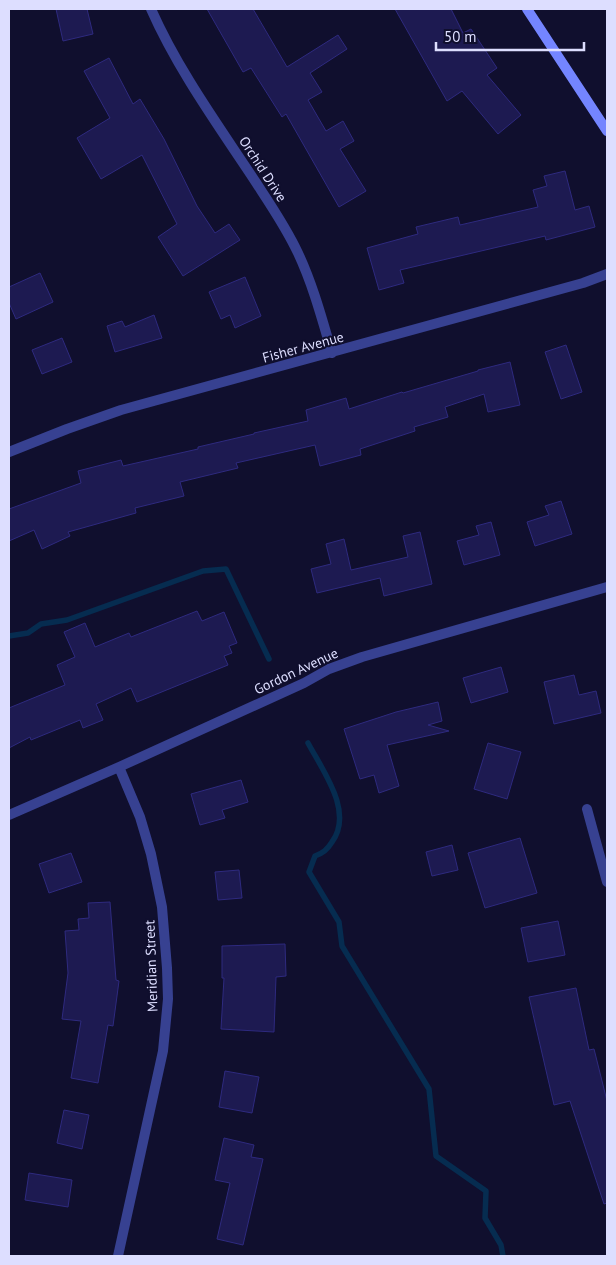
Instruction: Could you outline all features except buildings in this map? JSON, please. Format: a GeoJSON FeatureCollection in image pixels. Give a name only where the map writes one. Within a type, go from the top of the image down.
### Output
{"type":"FeatureCollection","features":[{"type":"Feature","properties":{"kind":"main road"},"geometry":{"type":"LineString","coordinates":[[526,9],[607,131]]}},
{"type":"Feature","properties":{"kind":"street","name":"Orchid Drive"},"geometry":{"type":"LineString","coordinates":[[151,9],[163,36],[177,60],[298,251],[313,287],[332,354]]}},
{"type":"Feature","properties":{"kind":"street","name":"Fisher Avenue"},"geometry":{"type":"LineString","coordinates":[[10,449],[121,410],[583,284],[607,274]]}},
{"type":"Feature","properties":{"kind":"street","name":"Gordon Avenue"},"geometry":{"type":"LineString","coordinates":[[9,815],[119,768],[288,690],[329,669],[362,656],[607,587]]}},
{"type":"Feature","properties":{"kind":"street","name":"Meridian Street"},"geometry":{"type":"LineString","coordinates":[[118,1256],[163,1051],[168,1000],[168,968],[162,908],[151,854],[140,817],[119,768]]}},
{"type":"Feature","properties":{"kind":"street"},"geometry":{"type":"LineString","coordinates":[[587,809],[607,882]]}},
{"type":"Feature","properties":{"kind":"waterway"},"geometry":{"type":"LineString","coordinates":[[9,636],[28,633],[41,624],[67,620],[203,571],[226,569],[269,659]]}},
{"type":"Feature","properties":{"kind":"waterway"},"geometry":{"type":"LineString","coordinates":[[308,743],[334,792],[340,818],[338,830],[332,842],[325,851],[315,856],[309,872],[339,922],[342,946],[429,1089],[436,1156],[486,1191],[485,1218],[501,1245],[503,1256]]}}]}
